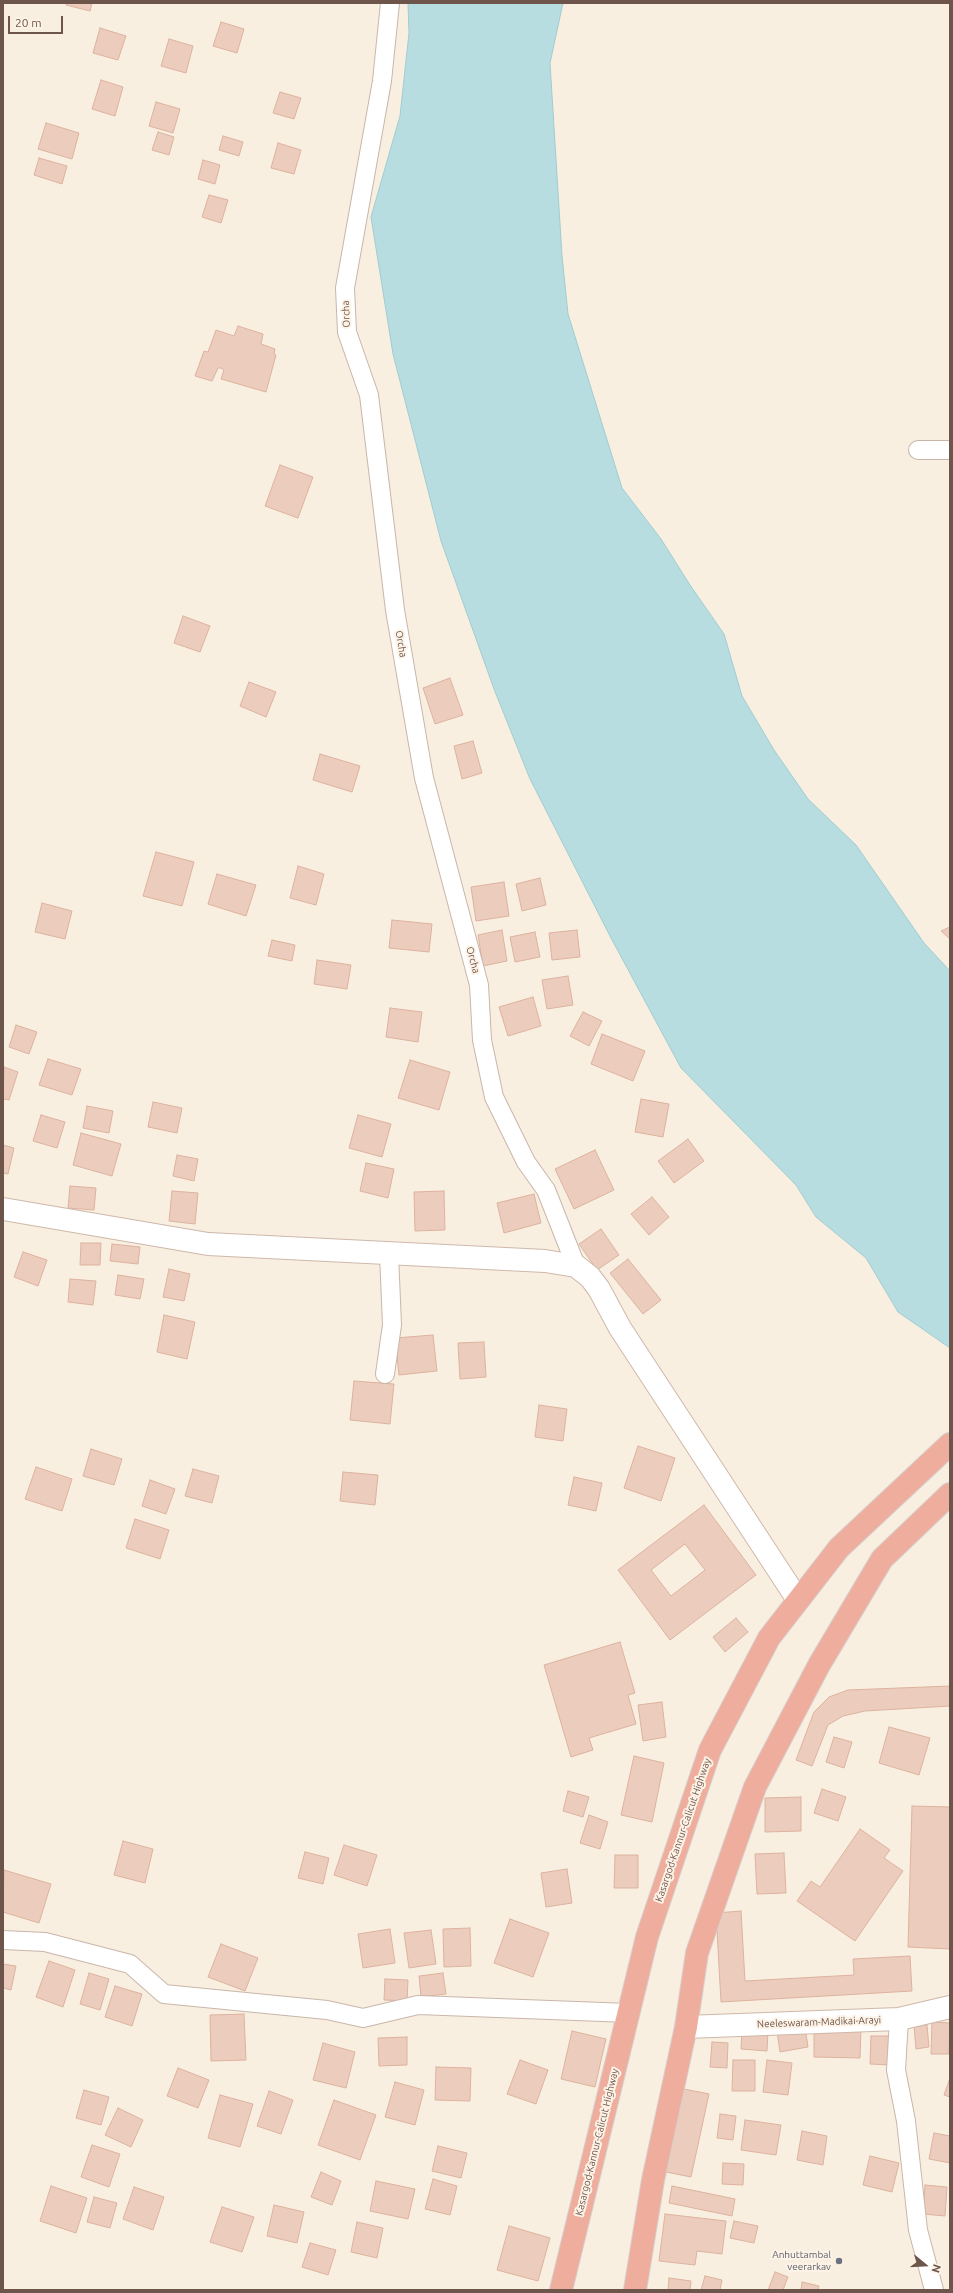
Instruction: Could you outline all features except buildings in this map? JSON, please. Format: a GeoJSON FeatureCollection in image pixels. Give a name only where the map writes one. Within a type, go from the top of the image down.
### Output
{"type":"FeatureCollection","features":[{"type":"Feature","properties":{"kind":"highway","name":"Kasargod-Kannur-Calicut Highway"},"geometry":{"type":"LineString","coordinates":[[561,2290],[647,1937],[710,1750],[769,1638],[798,1600],[839,1548],[950,1444]]}},
{"type":"Feature","properties":{"kind":"highway"},"geometry":{"type":"LineString","coordinates":[[635,2290],[654,2180],[686,2027],[697,1953],[755,1787],[819,1665],[882,1559],[950,1494]]}},
{"type":"Feature","properties":{"kind":"main road"},"geometry":{"type":"LineString","coordinates":[[3,1209],[208,1244],[545,1261],[576,1266],[590,1278],[598,1289],[620,1328],[798,1600]]}},
{"type":"Feature","properties":{"kind":"main road","name":"Neeleswaram-Madikai-Arayi"},"geometry":{"type":"LineString","coordinates":[[686,2027],[899,2018],[950,2007]]}},
{"type":"Feature","properties":{"kind":"street","name":"Orcha"},"geometry":{"type":"LineString","coordinates":[[390,3],[382,81],[345,288],[347,332],[369,395],[395,610],[424,778],[479,985],[482,1040],[494,1097],[526,1162],[546,1190],[576,1266]]}},
{"type":"Feature","properties":{"kind":"street"},"geometry":{"type":"LineString","coordinates":[[918,450],[950,450]]}},
{"type":"Feature","properties":{"kind":"street"},"geometry":{"type":"LineString","coordinates":[[385,1374],[392,1325],[389,1254]]}},
{"type":"Feature","properties":{"kind":"street"},"geometry":{"type":"LineString","coordinates":[[3,1940],[45,1942],[130,1964],[164,1994],[327,2010],[363,2018],[418,2005],[629,2013]]}},
{"type":"Feature","properties":{"kind":"street"},"geometry":{"type":"LineString","coordinates":[[899,2018],[896,2070],[906,2121],[918,2230],[934,2290]]}},
{"type":"Feature","properties":{"kind":"water"},"geometry":{"type":"Polygon","coordinates":[[[408,3],[563,3],[550,63],[562,256],[568,314],[622,488],[661,539],[690,585],[724,634],[742,696],[774,750],[808,799],[856,845],[924,943],[950,971],[950,1348],[898,1312],[866,1258],[816,1217],[796,1185],[681,1068],[611,938],[530,779],[494,689],[441,541],[393,354],[371,217],[400,116],[409,33],[408,3]]]}},
{"type":"Feature","properties":{"kind":"place","name":"Anhuttambal veerarkav"},"geometry":{"type":"Point","coordinates":[839,2261]}}]}
